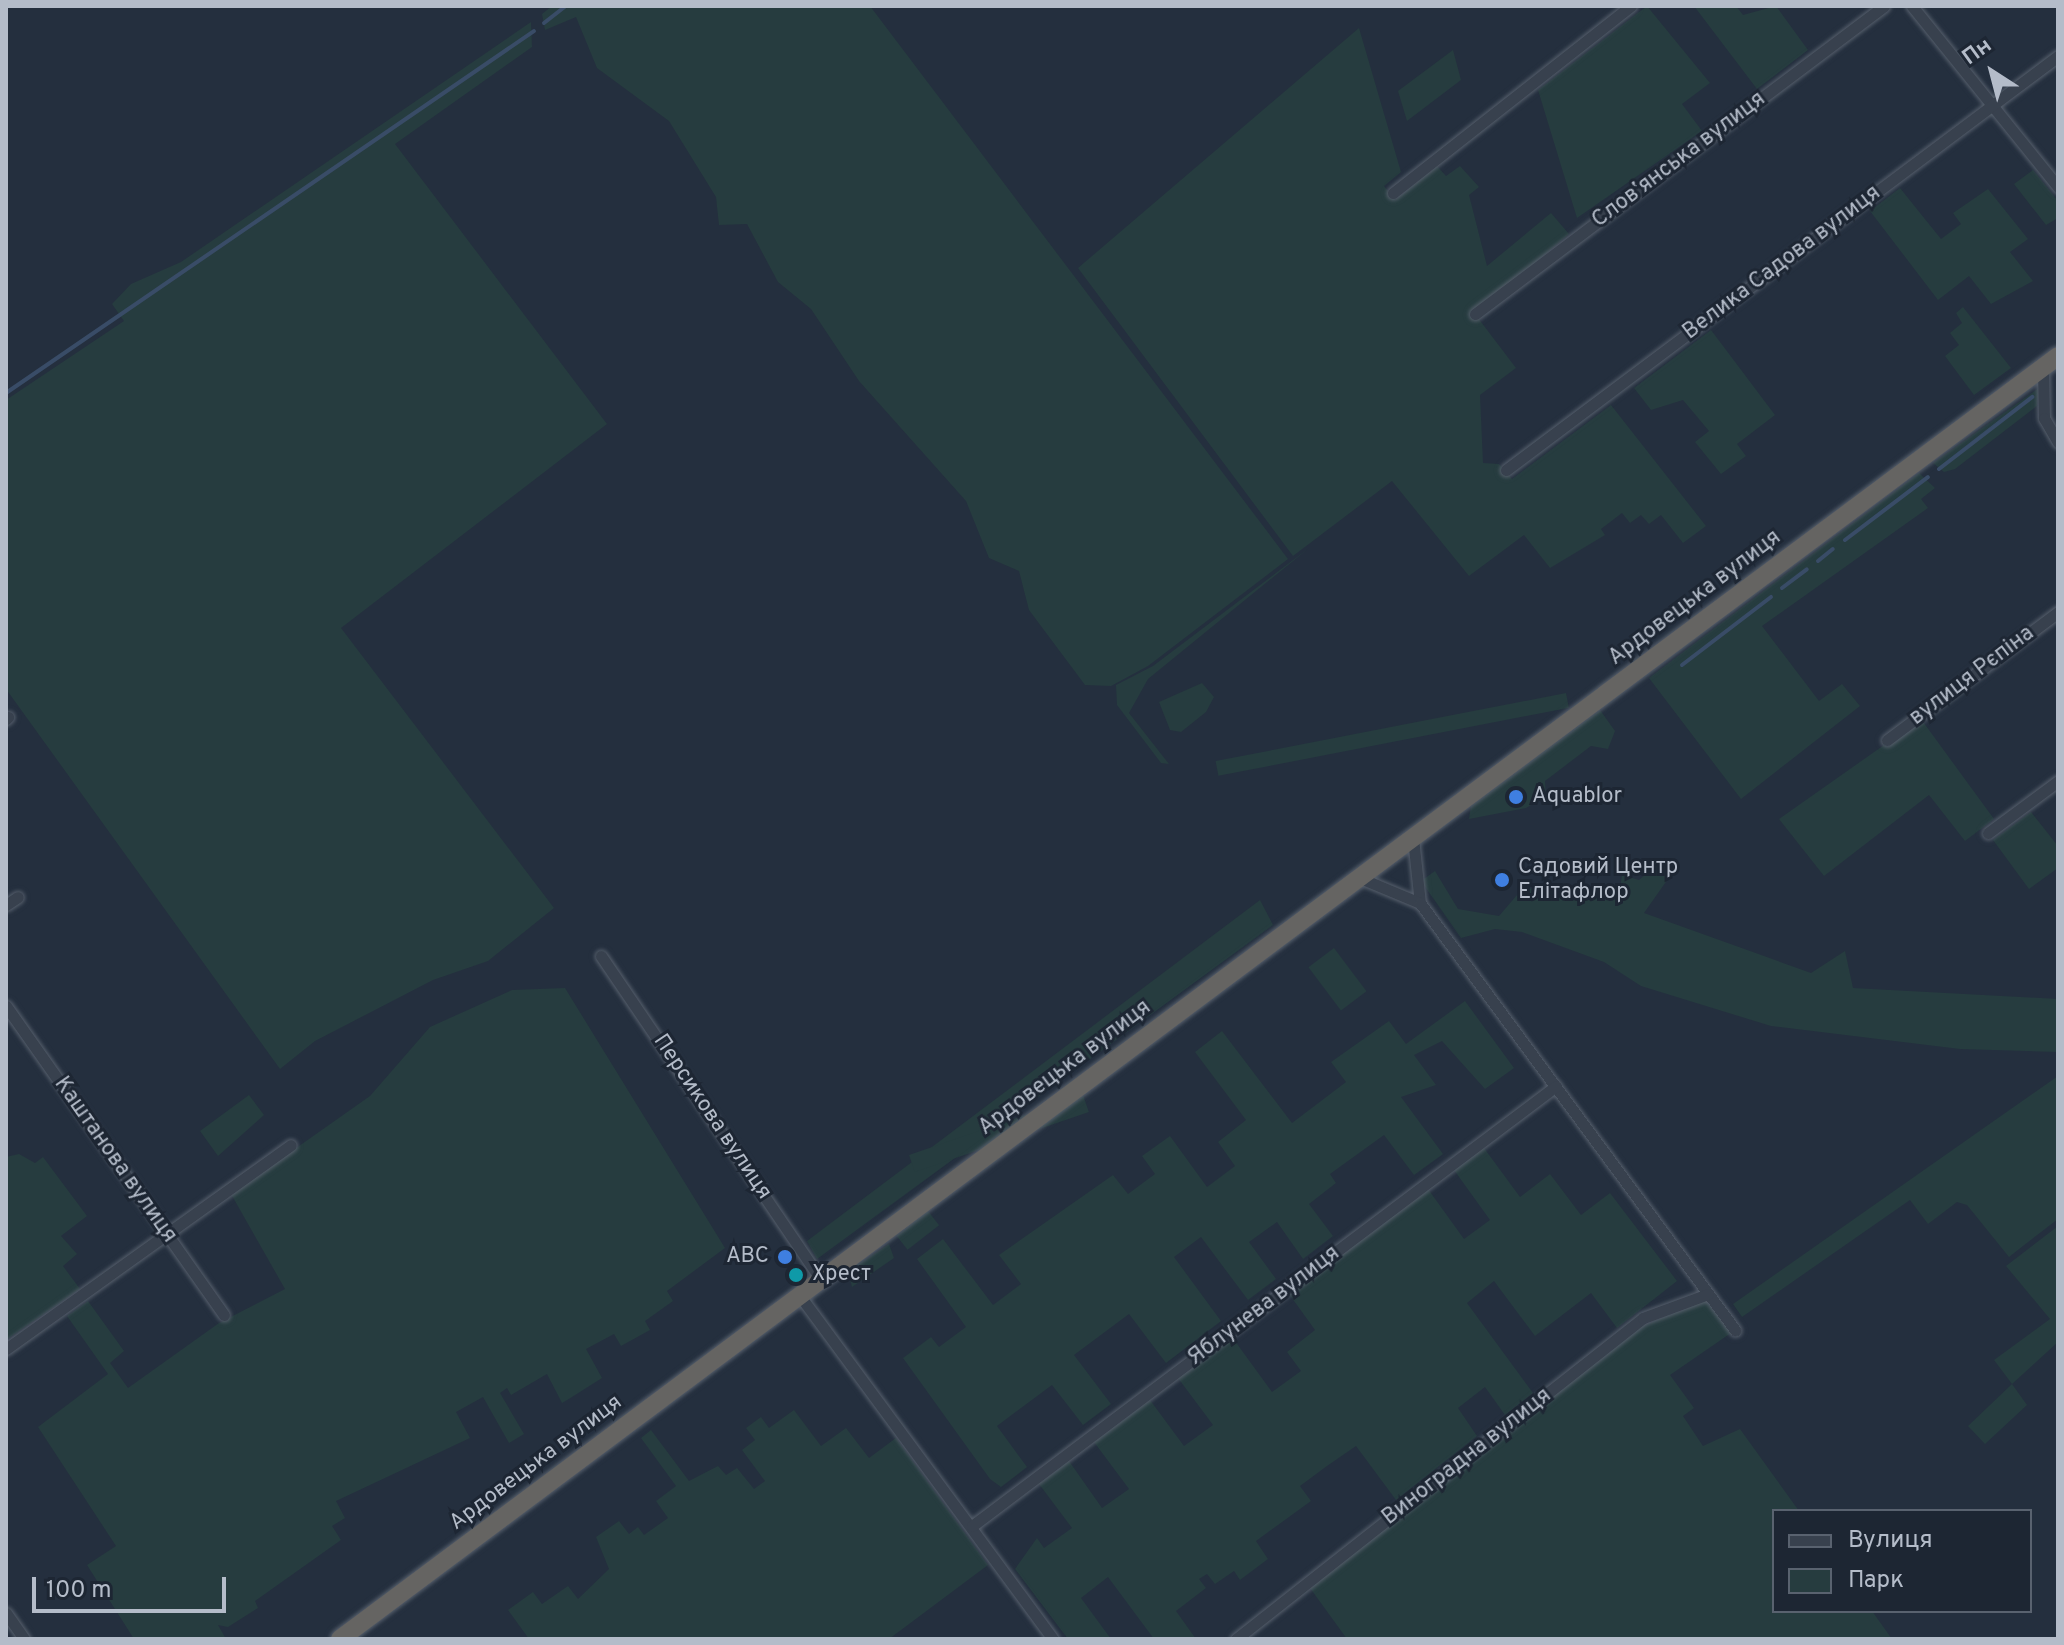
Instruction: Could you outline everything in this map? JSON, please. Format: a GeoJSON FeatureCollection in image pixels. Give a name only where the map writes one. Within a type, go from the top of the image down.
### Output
{"type":"FeatureCollection","features":[{"type":"Feature","properties":{"kind":"highway","name":"Ардовецька вулиця"},"geometry":{"type":"LineString","coordinates":[[340,1639],[2051,361]]}},
{"type":"Feature","properties":{"kind":"street"},"geometry":{"type":"LineString","coordinates":[[1393,193],[1631,6]]}},
{"type":"Feature","properties":{"kind":"street","name":"Словʼянська вулиця"},"geometry":{"type":"LineString","coordinates":[[1475,314],[1884,6]]}},
{"type":"Feature","properties":{"kind":"street"},"geometry":{"type":"LineString","coordinates":[[1912,6],[2058,187]]}},
{"type":"Feature","properties":{"kind":"street","name":"Велика Садова вулиця"},"geometry":{"type":"LineString","coordinates":[[1506,470],[2058,56]]}},
{"type":"Feature","properties":{"kind":"street"},"geometry":{"type":"LineString","coordinates":[[2051,361],[2044,418],[2058,442]]}},
{"type":"Feature","properties":{"kind":"street","name":"вулиця Рєпіна"},"geometry":{"type":"LineString","coordinates":[[1887,740],[2058,612]]}},
{"type":"Feature","properties":{"kind":"street"},"geometry":{"type":"LineString","coordinates":[[1988,833],[2058,781]]}},
{"type":"Feature","properties":{"kind":"street"},"geometry":{"type":"LineString","coordinates":[[1413,838],[1420,903],[1735,1330]]}},
{"type":"Feature","properties":{"kind":"street"},"geometry":{"type":"LineString","coordinates":[[1360,878],[1420,903]]}},
{"type":"Feature","properties":{"kind":"street"},"geometry":{"type":"LineString","coordinates":[[6,905],[18,897]]}},
{"type":"Feature","properties":{"kind":"street","name":"Персикова вулиця"},"geometry":{"type":"LineString","coordinates":[[601,956],[821,1280]]}},
{"type":"Feature","properties":{"kind":"street","name":"Каштанова вулиця"},"geometry":{"type":"LineString","coordinates":[[7,1008],[224,1315]]}},
{"type":"Feature","properties":{"kind":"street","name":"Яблунева вулиця"},"geometry":{"type":"LineString","coordinates":[[972,1526],[1554,1088]]}},
{"type":"Feature","properties":{"kind":"street"},"geometry":{"type":"LineString","coordinates":[[6,1349],[291,1145]]}},
{"type":"Feature","properties":{"kind":"street","name":"Виноградна вулиця"},"geometry":{"type":"LineString","coordinates":[[1236,1639],[1643,1318],[1708,1294]]}},
{"type":"Feature","properties":{"kind":"street"},"geometry":{"type":"LineString","coordinates":[[800,1296],[1053,1639]]}},
{"type":"Feature","properties":{"kind":"street"},"geometry":{"type":"LineString","coordinates":[[6,1613],[24,1639]]}},
{"type":"Feature","properties":{"kind":"green space"},"geometry":{"type":"Polygon","coordinates":[[[552,6],[870,6],[1288,559],[1148,666],[1111,686],[1085,685],[1029,610],[1019,571],[989,558],[966,501],[859,381],[811,309],[778,282],[747,224],[719,225],[716,197],[669,121],[597,68],[576,17],[545,30],[542,14],[552,6]]]}},
{"type":"Feature","properties":{"kind":"green space"},"geometry":{"type":"Polygon","coordinates":[[[1647,6],[1710,83],[1682,104],[1702,131],[1577,218],[1538,90],[1647,6]]]}},
{"type":"Feature","properties":{"kind":"green space"},"geometry":{"type":"Polygon","coordinates":[[[1694,6],[1736,6],[1743,15],[1776,6],[1808,50],[1757,89],[1694,6]]]}},
{"type":"Feature","properties":{"kind":"green space"},"geometry":{"type":"Polygon","coordinates":[[[531,22],[532,47],[395,144],[607,424],[341,628],[554,908],[488,961],[433,980],[315,1041],[280,1069],[6,689],[6,400],[124,321],[112,304],[131,284],[181,262],[531,22]]]}},
{"type":"Feature","properties":{"kind":"green space"},"geometry":{"type":"Polygon","coordinates":[[[1359,28],[1401,172],[1384,186],[1395,200],[1437,166],[1446,176],[1460,166],[1479,187],[1469,195],[1487,266],[1551,213],[1569,234],[1475,314],[1516,368],[1480,395],[1483,463],[1499,464],[1512,479],[1611,405],[1706,526],[1683,543],[1661,515],[1649,524],[1641,515],[1630,523],[1622,513],[1601,529],[1605,535],[1550,568],[1524,535],[1469,576],[1392,481],[1293,556],[1078,268],[1359,28]]]}},
{"type":"Feature","properties":{"kind":"green space"},"geometry":{"type":"Polygon","coordinates":[[[1453,50],[1461,80],[1407,121],[1398,91],[1453,50]]]}},
{"type":"Feature","properties":{"kind":"green space"},"geometry":{"type":"Polygon","coordinates":[[[2033,170],[2058,201],[2058,218],[2046,225],[2014,184],[2033,170]]]}},
{"type":"Feature","properties":{"kind":"green space"},"geometry":{"type":"Polygon","coordinates":[[[1900,188],[1941,239],[1961,224],[1953,213],[1988,189],[2028,239],[2010,252],[2033,281],[1991,304],[1969,276],[1938,300],[1870,211],[1900,188]]]}},
{"type":"Feature","properties":{"kind":"green space"},"geometry":{"type":"Polygon","coordinates":[[[1963,307],[2011,368],[1974,395],[1945,356],[1959,345],[1950,333],[1962,323],[1956,313],[1963,307]]]}},
{"type":"Feature","properties":{"kind":"green space"},"geometry":{"type":"Polygon","coordinates":[[[1711,330],[1775,415],[1737,444],[1746,456],[1721,474],[1695,442],[1709,431],[1683,400],[1651,410],[1634,388],[1711,330]]]}},
{"type":"Feature","properties":{"kind":"green space"},"geometry":{"type":"Polygon","coordinates":[[[2039,388],[2037,406],[1955,469],[1944,472],[1933,463],[2039,388]]]}},
{"type":"Feature","properties":{"kind":"green space"},"geometry":{"type":"Polygon","coordinates":[[[1919,473],[1935,488],[1921,499],[1928,508],[1762,626],[1819,701],[1842,684],[1860,706],[1741,799],[1649,678],[1919,473]]]}},
{"type":"Feature","properties":{"kind":"green space"},"geometry":{"type":"Polygon","coordinates":[[[1309,548],[1148,679],[1129,713],[1169,764],[1161,763],[1117,705],[1116,685],[1153,666],[1309,548]]]}},
{"type":"Feature","properties":{"kind":"green space"},"geometry":{"type":"Polygon","coordinates":[[[1202,683],[1214,697],[1206,712],[1181,732],[1170,730],[1159,702],[1202,683]]]}},
{"type":"Feature","properties":{"kind":"green space"},"geometry":{"type":"Polygon","coordinates":[[[1566,693],[1569,708],[1218,776],[1216,761],[1566,693]]]}},
{"type":"Feature","properties":{"kind":"green space"},"geometry":{"type":"Polygon","coordinates":[[[1600,710],[1615,731],[1608,749],[1591,746],[1545,781],[1546,796],[1526,808],[1469,819],[1471,806],[1600,710]]]}},
{"type":"Feature","properties":{"kind":"green space"},"geometry":{"type":"Polygon","coordinates":[[[1921,719],[1994,819],[1965,841],[1929,795],[1824,876],[1779,819],[1921,719]]]}},
{"type":"Feature","properties":{"kind":"green space"},"geometry":{"type":"Polygon","coordinates":[[[2031,812],[2058,846],[2058,868],[2029,889],[1993,840],[2031,812]]]}},
{"type":"Feature","properties":{"kind":"green space"},"geometry":{"type":"Polygon","coordinates":[[[1663,859],[1675,869],[1644,913],[1811,973],[1845,951],[1853,988],[2058,999],[2058,1052],[1960,1049],[1771,1026],[1641,986],[1604,962],[1522,932],[1495,929],[1461,938],[1421,881],[1435,871],[1458,909],[1499,916],[1523,888],[1619,895],[1622,875],[1639,880],[1663,859]]]}},
{"type":"Feature","properties":{"kind":"green space"},"geometry":{"type":"Polygon","coordinates":[[[1260,900],[1273,925],[817,1259],[807,1241],[1260,900]]]}},
{"type":"Feature","properties":{"kind":"green space"},"geometry":{"type":"Polygon","coordinates":[[[1334,948],[1366,991],[1341,1010],[1308,967],[1334,948]]]}},
{"type":"Feature","properties":{"kind":"green space"},"geometry":{"type":"Polygon","coordinates":[[[565,988],[725,1248],[667,1291],[673,1301],[645,1321],[650,1330],[621,1346],[614,1334],[586,1349],[602,1378],[562,1403],[547,1374],[511,1395],[507,1388],[500,1393],[524,1434],[509,1443],[483,1397],[456,1412],[470,1438],[336,1501],[345,1518],[332,1526],[341,1540],[255,1601],[258,1608],[228,1627],[218,1625],[226,1639],[134,1639],[87,1565],[116,1546],[38,1427],[108,1374],[67,1316],[88,1301],[124,1351],[110,1363],[128,1388],[219,1323],[285,1289],[231,1194],[370,1096],[430,1027],[512,990],[565,988]]]}},
{"type":"Feature","properties":{"kind":"green space"},"geometry":{"type":"Polygon","coordinates":[[[1465,1001],[1514,1068],[1485,1089],[1442,1041],[1414,1055],[1436,1085],[1401,1097],[1443,1154],[1414,1175],[1384,1135],[1330,1174],[1336,1183],[1309,1204],[1333,1236],[1303,1259],[1277,1222],[1249,1242],[1276,1279],[1248,1300],[1201,1237],[1174,1257],[1221,1321],[1166,1363],[1129,1314],[1074,1355],[1111,1404],[1083,1425],[1052,1385],[997,1426],[1027,1467],[1001,1487],[990,1479],[903,1358],[931,1337],[939,1347],[966,1327],[917,1259],[943,1239],[993,1305],[1021,1284],[999,1255],[1113,1175],[1128,1194],[1155,1174],[1142,1156],[1170,1136],[1207,1187],[1235,1166],[1218,1142],[1246,1120],[1195,1052],[1222,1031],[1292,1123],[1346,1082],[1331,1062],[1389,1021],[1406,1044],[1465,1001]]]}},
{"type":"Feature","properties":{"kind":"green space"},"geometry":{"type":"Polygon","coordinates":[[[2058,1076],[2058,1219],[2009,1257],[1967,1205],[1957,1202],[1928,1224],[1910,1200],[1742,1317],[1733,1304],[2058,1076]]]}},
{"type":"Feature","properties":{"kind":"green space"},"geometry":{"type":"Polygon","coordinates":[[[249,1095],[264,1115],[218,1156],[200,1131],[249,1095]]]}},
{"type":"Feature","properties":{"kind":"green space"},"geometry":{"type":"Polygon","coordinates":[[[1083,1095],[1089,1112],[915,1172],[909,1155],[1083,1095]]]}},
{"type":"Feature","properties":{"kind":"green space"},"geometry":{"type":"Polygon","coordinates":[[[1484,1148],[1520,1197],[1550,1174],[1581,1215],[1610,1193],[1677,1281],[1617,1328],[1591,1293],[1535,1336],[1494,1281],[1467,1303],[1533,1393],[1505,1415],[1485,1387],[1458,1408],[1477,1436],[1396,1500],[1356,1446],[1327,1466],[1300,1486],[1311,1501],[1256,1541],[1268,1559],[1240,1580],[1234,1571],[1215,1584],[1207,1574],[1199,1579],[1206,1588],[1176,1611],[1196,1639],[1154,1639],[1108,1577],[1081,1598],[1111,1639],[1068,1639],[1015,1569],[1037,1538],[1044,1548],[1072,1528],[1039,1484],[1069,1461],[1102,1508],[1129,1489],[1094,1442],[1150,1400],[1184,1446],[1213,1425],[1178,1378],[1232,1337],[1272,1392],[1301,1371],[1287,1352],[1315,1330],[1289,1294],[1428,1189],[1464,1239],[1490,1220],[1454,1170],[1484,1148]]]}},
{"type":"Feature","properties":{"kind":"green space"},"geometry":{"type":"Polygon","coordinates":[[[19,1154],[35,1163],[43,1157],[87,1216],[61,1236],[77,1254],[63,1266],[80,1289],[6,1340],[6,1157],[19,1154]]]}},
{"type":"Feature","properties":{"kind":"green space"},"geometry":{"type":"Polygon","coordinates":[[[928,1211],[939,1225],[908,1250],[896,1236],[928,1211]]]}},
{"type":"Feature","properties":{"kind":"green space"},"geometry":{"type":"Polygon","coordinates":[[[2058,1226],[2058,1342],[2012,1384],[1994,1360],[2050,1319],[2006,1266],[2058,1226]]]}},
{"type":"Feature","properties":{"kind":"green space"},"geometry":{"type":"Polygon","coordinates":[[[889,1244],[894,1258],[852,1287],[848,1271],[889,1244]]]}},
{"type":"Feature","properties":{"kind":"green space"},"geometry":{"type":"Polygon","coordinates":[[[1705,1300],[1731,1333],[1670,1375],[1694,1408],[1683,1416],[1703,1446],[1740,1429],[1798,1509],[1772,1509],[1772,1613],[1873,1613],[1892,1639],[1347,1639],[1310,1588],[1638,1328],[1705,1300]]]}},
{"type":"Feature","properties":{"kind":"green space"},"geometry":{"type":"Polygon","coordinates":[[[2012,1384],[2027,1405],[1985,1444],[1968,1426],[2012,1384]]]}},
{"type":"Feature","properties":{"kind":"green space"},"geometry":{"type":"Polygon","coordinates":[[[794,1410],[821,1446],[846,1428],[869,1458],[896,1438],[988,1565],[889,1639],[529,1639],[508,1610],[533,1592],[542,1604],[568,1586],[578,1599],[609,1569],[596,1537],[619,1521],[629,1534],[638,1527],[644,1535],[668,1518],[656,1501],[676,1486],[641,1438],[651,1430],[689,1481],[718,1466],[726,1475],[737,1468],[754,1489],[765,1481],[742,1450],[755,1440],[746,1428],[761,1417],[769,1428],[794,1410]]]}},
{"type":"Feature","properties":{"kind":"waterway"},"geometry":{"type":"LineString","coordinates":[[544,23],[566,6]]}},
{"type":"Feature","properties":{"kind":"waterway"},"geometry":{"type":"LineString","coordinates":[[6,393],[534,31]]}},
{"type":"Feature","properties":{"kind":"waterway"},"geometry":{"type":"LineString","coordinates":[[1939,469],[2032,397]]}},
{"type":"Feature","properties":{"kind":"waterway"},"geometry":{"type":"LineString","coordinates":[[1845,540],[1928,477]]}},
{"type":"Feature","properties":{"kind":"waterway"},"geometry":{"type":"LineString","coordinates":[[1818,561],[1833,549]]}},
{"type":"Feature","properties":{"kind":"waterway"},"geometry":{"type":"LineString","coordinates":[[1782,588],[1807,569]]}},
{"type":"Feature","properties":{"kind":"waterway"},"geometry":{"type":"LineString","coordinates":[[1682,665],[1771,597]]}},
{"type":"Feature","properties":{"kind":"place","name":"Aquablor"},"geometry":{"type":"Point","coordinates":[1516,797]}},
{"type":"Feature","properties":{"kind":"place","name":"Садовий Центр Елітафлор"},"geometry":{"type":"Point","coordinates":[1502,880]}},
{"type":"Feature","properties":{"kind":"place","name":"ABC"},"geometry":{"type":"Point","coordinates":[785,1257]}},
{"type":"Feature","properties":{"kind":"place","name":"Хрест"},"geometry":{"type":"Point","coordinates":[796,1275]}}]}
